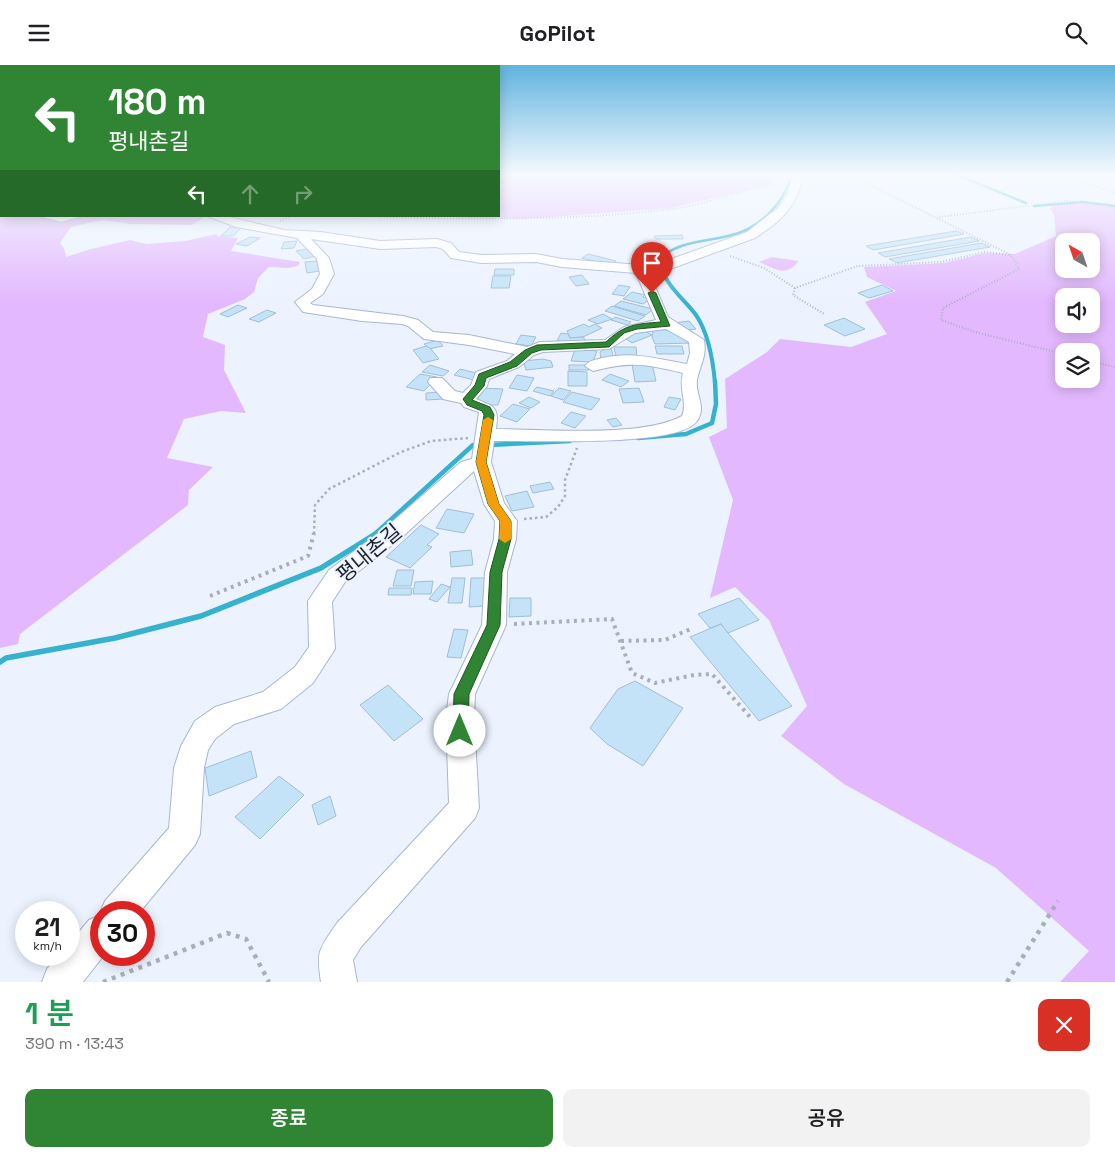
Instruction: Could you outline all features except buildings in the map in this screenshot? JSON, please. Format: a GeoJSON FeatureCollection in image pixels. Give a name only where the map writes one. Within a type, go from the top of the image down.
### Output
{"type":"FeatureCollection","features":[{"type":"Feature","properties":{"kind":"street"},"geometry":{"type":"LineString","coordinates":[[50,217],[61,219],[72,217]]}},
{"type":"Feature","properties":{"kind":"street"},"geometry":{"type":"LineString","coordinates":[[216,217],[244,226],[380,245],[437,243],[447,246],[455,255],[481,259],[536,258],[562,263],[646,269],[666,266],[751,235],[766,227],[776,217]]}},
{"type":"Feature","properties":{"kind":"street"},"geometry":{"type":"LineString","coordinates":[[303,235],[305,240],[323,258],[327,274],[318,291],[302,302],[308,309],[362,317],[403,319],[413,323],[429,336],[469,340],[528,352]]}},
{"type":"Feature","properties":{"kind":"street"},"geometry":{"type":"LineString","coordinates":[[646,269],[662,319],[667,324]]}},
{"type":"Feature","properties":{"kind":"street"},"geometry":{"type":"LineString","coordinates":[[467,399],[480,386],[482,376],[514,364],[528,354],[528,352],[540,347],[609,344],[622,331],[636,326],[667,324]]}},
{"type":"Feature","properties":{"kind":"street","name":"평내촌길"},"geometry":{"type":"LineString","coordinates":[[127,901],[184,834],[189,768],[195,746],[205,730],[225,715],[271,701],[304,675],[322,649],[320,601],[338,576],[392,534],[468,466],[484,448],[588,435],[663,430],[682,426],[690,419],[694,408],[688,382],[699,355],[696,340],[667,324]]}},
{"type":"Feature","properties":{"kind":"street"},"geometry":{"type":"LineString","coordinates":[[593,366],[619,360],[653,360],[693,371]]}},
{"type":"Feature","properties":{"kind":"street"},"geometry":{"type":"LineString","coordinates":[[339,982],[335,957],[349,935],[464,808],[460,718],[462,694],[494,625],[495,579],[505,539],[506,521],[494,504],[484,448],[489,415],[486,409],[470,403],[467,399],[449,395],[436,382]]}},
{"type":"Feature","properties":{"kind":"street"},"geometry":{"type":"LineString","coordinates":[[60,982],[90,945]]}},
{"type":"Feature","properties":{"kind":"path"},"geometry":{"type":"LineString","coordinates":[[394,217],[521,220],[568,217]]}},
{"type":"Feature","properties":{"kind":"path"},"geometry":{"type":"LineString","coordinates":[[938,217],[1012,255],[1019,269],[943,308],[941,320],[975,332],[1055,353]]}},
{"type":"Feature","properties":{"kind":"path"},"geometry":{"type":"LineString","coordinates":[[795,288],[858,267],[941,262],[985,252],[1012,255]]}},
{"type":"Feature","properties":{"kind":"path"},"geometry":{"type":"LineString","coordinates":[[725,254],[761,265],[778,274],[795,288]]}},
{"type":"Feature","properties":{"kind":"path"},"geometry":{"type":"LineString","coordinates":[[795,288],[793,295],[824,314]]}},
{"type":"Feature","properties":{"kind":"path"},"geometry":{"type":"LineString","coordinates":[[1100,363],[1115,367]]}},
{"type":"Feature","properties":{"kind":"path"},"geometry":{"type":"LineString","coordinates":[[210,596],[308,556],[314,538],[311,513],[320,497],[329,489],[401,452],[431,441],[484,448]]}},
{"type":"Feature","properties":{"kind":"path"},"geometry":{"type":"LineString","coordinates":[[506,521],[546,517],[558,507],[565,496],[565,480],[578,446]]}},
{"type":"Feature","properties":{"kind":"path"},"geometry":{"type":"LineString","coordinates":[[494,625],[612,619],[632,673],[655,683],[712,674],[751,718]]}},
{"type":"Feature","properties":{"kind":"path"},"geometry":{"type":"LineString","coordinates":[[621,641],[665,639],[693,628]]}},
{"type":"Feature","properties":{"kind":"path"},"geometry":{"type":"LineString","coordinates":[[1007,982],[1058,901]]}},
{"type":"Feature","properties":{"kind":"path"},"geometry":{"type":"LineString","coordinates":[[103,982],[227,933],[246,939],[269,982]]}},
{"type":"Feature","properties":{"kind":"shaded area"},"geometry":{"type":"Polygon","coordinates":[[[0,217],[204,217],[192,225],[131,224],[102,220],[71,227],[60,243],[64,248],[66,257],[130,240],[146,244],[185,241],[217,234],[217,236],[238,238],[231,251],[300,262],[298,266],[288,268],[269,267],[258,278],[254,292],[245,299],[208,314],[203,337],[225,345],[224,370],[246,413],[221,411],[184,419],[167,458],[213,467],[189,490],[188,505],[20,634],[18,644],[0,648],[0,217]]]}},
{"type":"Feature","properties":{"kind":"shaded area"},"geometry":{"type":"Polygon","coordinates":[[[473,217],[553,217],[524,219],[447,218],[473,217]]]}},
{"type":"Feature","properties":{"kind":"shaded area"},"geometry":{"type":"Polygon","coordinates":[[[1054,217],[1115,217],[1115,982],[1060,982],[1089,951],[996,868],[844,784],[781,736],[807,706],[769,620],[735,587],[710,598],[733,500],[709,437],[727,428],[725,379],[767,352],[780,339],[851,347],[887,334],[865,302],[896,291],[867,277],[864,267],[944,263],[985,253],[1015,254],[1055,236],[1055,278],[1100,278],[1100,233],[1056,233],[1054,217]]]}},
{"type":"Feature","properties":{"kind":"shaded area"},"geometry":{"type":"Polygon","coordinates":[[[772,257],[799,261],[784,271],[759,262],[772,257]]]}},
{"type":"Feature","properties":{"kind":"waterway"},"geometry":{"type":"LineString","coordinates":[[661,265],[659,259],[683,245],[739,233],[766,217]]}},
{"type":"Feature","properties":{"kind":"waterway"},"geometry":{"type":"LineString","coordinates":[[660,264],[666,279],[696,315],[704,330],[712,356],[715,383]]}},
{"type":"Feature","properties":{"kind":"waterway"},"geometry":{"type":"LineString","coordinates":[[638,438],[686,434],[712,423],[716,404],[715,381]]}},
{"type":"Feature","properties":{"kind":"waterway"},"geometry":{"type":"LineString","coordinates":[[489,445],[570,441]]}},
{"type":"Feature","properties":{"kind":"waterway"},"geometry":{"type":"LineString","coordinates":[[375,534],[473,445],[480,445]]}},
{"type":"Feature","properties":{"kind":"waterway"},"geometry":{"type":"LineString","coordinates":[[0,662],[6,658],[115,638],[201,616],[321,568],[377,533]]}},
{"type":"Feature","properties":{"kind":"slow traffic"},"geometry":{"type":"LineString","coordinates":[[488,420],[484,454],[481,462],[494,504],[506,521],[505,539]]}},
{"type":"Feature","properties":{"kind":"route"},"geometry":{"type":"LineString","coordinates":[[460,731],[462,694],[470,673],[494,625],[496,572],[505,539],[506,521],[494,504],[481,462],[484,454],[489,415],[486,409],[470,403],[467,399],[480,386],[482,376],[488,372],[514,364],[528,354],[528,352],[540,347],[609,344],[622,331],[636,326],[667,324],[662,319],[652,293]]}}]}
